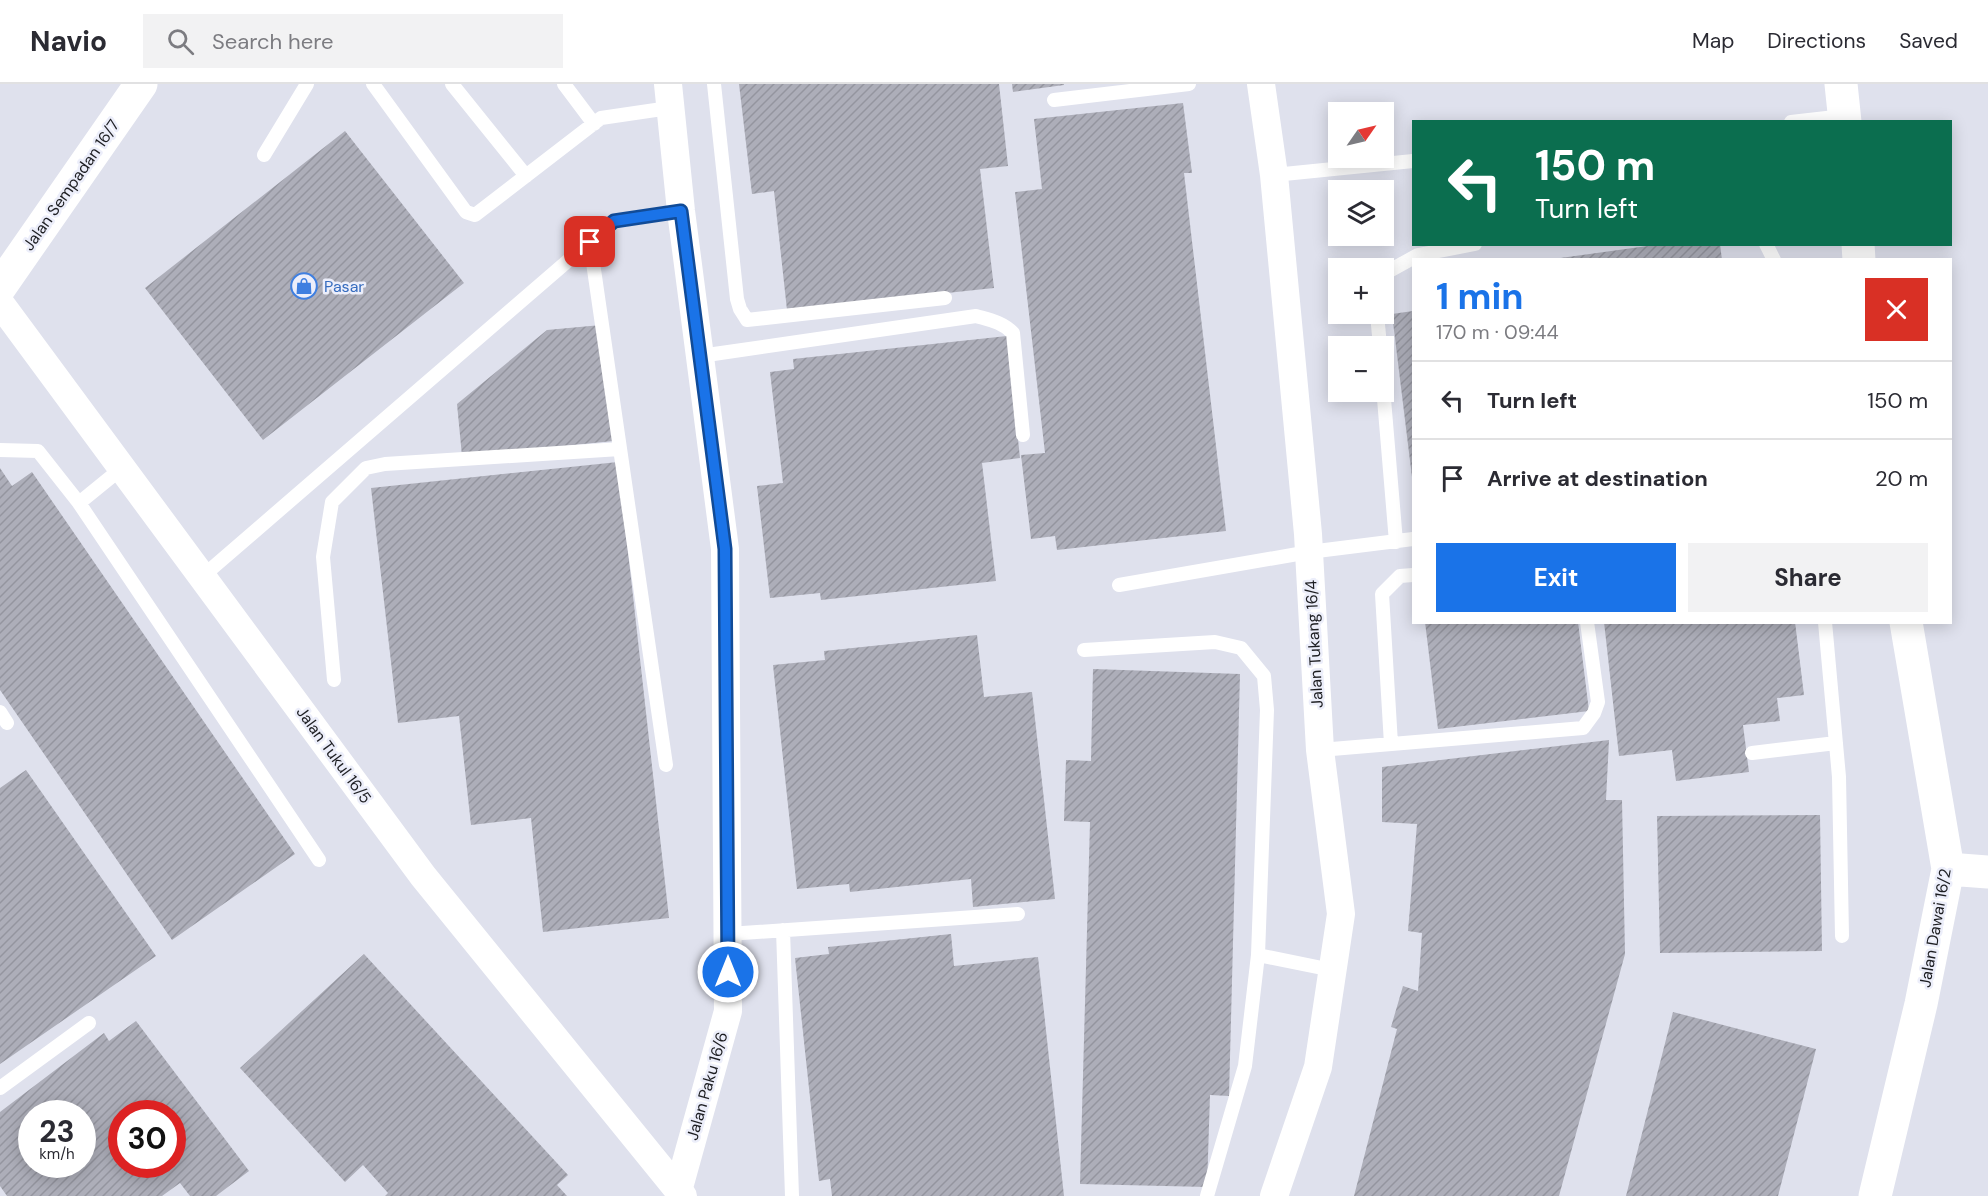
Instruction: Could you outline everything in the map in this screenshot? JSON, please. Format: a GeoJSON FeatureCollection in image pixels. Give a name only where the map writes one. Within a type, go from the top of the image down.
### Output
{"type":"FeatureCollection","features":[{"type":"Feature","properties":{"kind":"street","name":"Jalan Sempadan 16/7"},"geometry":{"type":"LineString","coordinates":[[0,287],[141,84]]}},
{"type":"Feature","properties":{"kind":"street","name":"Jalan Tukang 16/4"},"geometry":{"type":"LineString","coordinates":[[1261,84],[1274,175],[1309,552],[1320,750],[1341,914],[1318,1067],[1274,1196]]}},
{"type":"Feature","properties":{"kind":"street"},"geometry":{"type":"LineString","coordinates":[[1841,84],[1844,119]]}},
{"type":"Feature","properties":{"kind":"street","name":"Jalan Paku 16/6"},"geometry":{"type":"LineString","coordinates":[[668,96],[725,549],[728,1011],[680,1193]]}},
{"type":"Feature","properties":{"kind":"street","name":"Jalan Tukul 16/5"},"geometry":{"type":"LineString","coordinates":[[0,303],[423,876],[680,1193]]}},
{"type":"Feature","properties":{"kind":"street","name":"Jalan Dawai 16/2"},"geometry":{"type":"LineString","coordinates":[[1875,1196],[1921,1004],[1948,870],[1906,624]]}},
{"type":"Feature","properties":{"kind":"street"},"geometry":{"type":"LineString","coordinates":[[1948,870],[1988,872]]}},
{"type":"Feature","properties":{"kind":"lane"},"geometry":{"type":"LineString","coordinates":[[264,155],[307,84]]}},
{"type":"Feature","properties":{"kind":"lane"},"geometry":{"type":"LineString","coordinates":[[373,84],[466,212],[475,215],[601,118],[668,96]]}},
{"type":"Feature","properties":{"kind":"lane"},"geometry":{"type":"LineString","coordinates":[[452,84],[526,176]]}},
{"type":"Feature","properties":{"kind":"lane"},"geometry":{"type":"LineString","coordinates":[[564,84],[594,123]]}},
{"type":"Feature","properties":{"kind":"lane"},"geometry":{"type":"LineString","coordinates":[[714,84],[737,299],[747,320],[945,298]]}},
{"type":"Feature","properties":{"kind":"lane"},"geometry":{"type":"LineString","coordinates":[[1054,100],[1189,84]]}},
{"type":"Feature","properties":{"kind":"lane"},"geometry":{"type":"LineString","coordinates":[[1826,120],[1844,119]]}},
{"type":"Feature","properties":{"kind":"lane"},"geometry":{"type":"LineString","coordinates":[[1274,175],[1412,161]]}},
{"type":"Feature","properties":{"kind":"lane"},"geometry":{"type":"LineString","coordinates":[[202,576],[614,221],[681,211]]}},
{"type":"Feature","properties":{"kind":"lane"},"geometry":{"type":"LineString","coordinates":[[590,242],[666,765]]}},
{"type":"Feature","properties":{"kind":"lane"},"geometry":{"type":"LineString","coordinates":[[1413,258],[1465,246]]}},
{"type":"Feature","properties":{"kind":"lane"},"geometry":{"type":"LineString","coordinates":[[1394,268],[1412,258]]}},
{"type":"Feature","properties":{"kind":"lane"},"geometry":{"type":"LineString","coordinates":[[700,356],[976,316],[1006,326],[1013,333],[1023,435]]}},
{"type":"Feature","properties":{"kind":"lane"},"geometry":{"type":"LineString","coordinates":[[1384,402],[1396,542]]}},
{"type":"Feature","properties":{"kind":"lane"},"geometry":{"type":"LineString","coordinates":[[334,680],[323,557],[332,502],[366,468],[385,464],[620,449]]}},
{"type":"Feature","properties":{"kind":"lane"},"geometry":{"type":"LineString","coordinates":[[0,450],[38,451],[79,503],[319,860]]}},
{"type":"Feature","properties":{"kind":"lane"},"geometry":{"type":"LineString","coordinates":[[79,503],[122,468]]}},
{"type":"Feature","properties":{"kind":"lane"},"geometry":{"type":"LineString","coordinates":[[1119,585],[1309,552],[1412,539]]}},
{"type":"Feature","properties":{"kind":"lane"},"geometry":{"type":"LineString","coordinates":[[1391,744],[1382,594],[1400,576],[1412,575]]}},
{"type":"Feature","properties":{"kind":"lane"},"geometry":{"type":"LineString","coordinates":[[1320,750],[1583,728],[1594,713],[1598,702],[1587,624]]}},
{"type":"Feature","properties":{"kind":"lane"},"geometry":{"type":"LineString","coordinates":[[1825,624],[1839,777],[1842,936]]}},
{"type":"Feature","properties":{"kind":"lane"},"geometry":{"type":"LineString","coordinates":[[1084,650],[1215,642],[1241,648],[1263,676],[1267,710],[1258,955],[1245,1066],[1208,1196]]}},
{"type":"Feature","properties":{"kind":"lane"},"geometry":{"type":"LineString","coordinates":[[1752,753],[1836,743]]}},
{"type":"Feature","properties":{"kind":"lane"},"geometry":{"type":"LineString","coordinates":[[728,934],[1018,914]]}},
{"type":"Feature","properties":{"kind":"lane"},"geometry":{"type":"LineString","coordinates":[[783,930],[792,1196]]}},
{"type":"Feature","properties":{"kind":"lane"},"geometry":{"type":"LineString","coordinates":[[1258,955],[1332,970]]}},
{"type":"Feature","properties":{"kind":"lane"},"geometry":{"type":"LineString","coordinates":[[0,1088],[88,1023]]}},
{"type":"Feature","properties":{"kind":"building"},"geometry":{"type":"Polygon","coordinates":[[[739,84],[999,84],[1008,166],[980,169],[994,288],[787,310],[774,191],[752,194],[739,84]]]}},
{"type":"Feature","properties":{"kind":"building"},"geometry":{"type":"Polygon","coordinates":[[[1012,84],[1064,84],[1064,85],[1013,92],[1012,84]]]}},
{"type":"Feature","properties":{"kind":"building"},"geometry":{"type":"Polygon","coordinates":[[[1183,103],[1192,173],[1184,173],[1226,531],[1057,550],[1055,536],[1031,539],[1021,455],[1045,453],[1015,192],[1042,189],[1034,119],[1183,103]]]}},
{"type":"Feature","properties":{"kind":"building","name":"Pasar"},"geometry":{"type":"Polygon","coordinates":[[[345,131],[464,283],[263,440],[145,288],[345,131]]]}},
{"type":"Feature","properties":{"kind":"building"},"geometry":{"type":"Polygon","coordinates":[[[1648,246],[1720,246],[1722,258],[1560,258],[1648,246]]]}},
{"type":"Feature","properties":{"kind":"building"},"geometry":{"type":"Polygon","coordinates":[[[1412,311],[1412,477],[1393,324],[1394,314],[1412,311]]]}},
{"type":"Feature","properties":{"kind":"building"},"geometry":{"type":"Polygon","coordinates":[[[601,325],[613,441],[462,456],[457,404],[547,330],[601,325]]]}},
{"type":"Feature","properties":{"kind":"building"},"geometry":{"type":"Polygon","coordinates":[[[1007,336],[1020,458],[982,463],[996,581],[821,600],[820,593],[770,598],[757,486],[783,483],[770,372],[794,369],[793,359],[1007,336]]]}},
{"type":"Feature","properties":{"kind":"building"},"geometry":{"type":"Polygon","coordinates":[[[618,462],[669,918],[543,932],[531,818],[471,825],[459,716],[398,723],[371,488],[618,462]]]}},
{"type":"Feature","properties":{"kind":"building"},"geometry":{"type":"Polygon","coordinates":[[[0,468],[12,486],[32,472],[295,854],[172,940],[0,690],[0,468]]]}},
{"type":"Feature","properties":{"kind":"building"},"geometry":{"type":"Polygon","coordinates":[[[1425,624],[1578,624],[1589,711],[1438,729],[1425,624]]]}},
{"type":"Feature","properties":{"kind":"building"},"geometry":{"type":"Polygon","coordinates":[[[1604,624],[1795,624],[1804,695],[1777,698],[1780,721],[1743,725],[1749,772],[1676,781],[1672,750],[1619,756],[1604,624]]]}},
{"type":"Feature","properties":{"kind":"building"},"geometry":{"type":"Polygon","coordinates":[[[977,635],[984,697],[1032,692],[1055,899],[973,907],[971,879],[850,892],[849,884],[797,889],[773,665],[825,660],[824,651],[977,635]]]}},
{"type":"Feature","properties":{"kind":"building"},"geometry":{"type":"Polygon","coordinates":[[[1093,669],[1240,674],[1229,1096],[1210,1095],[1207,1187],[1080,1184],[1090,822],[1064,821],[1066,760],[1091,761],[1093,669]]]}},
{"type":"Feature","properties":{"kind":"building"},"geometry":{"type":"Polygon","coordinates":[[[1609,740],[1606,800],[1622,800],[1625,954],[1559,1196],[1354,1196],[1397,1029],[1391,1027],[1403,986],[1418,991],[1422,933],[1408,931],[1417,824],[1382,822],[1382,767],[1609,740]]]}},
{"type":"Feature","properties":{"kind":"building"},"geometry":{"type":"Polygon","coordinates":[[[26,770],[156,956],[0,1064],[0,788],[26,770]]]}},
{"type":"Feature","properties":{"kind":"building"},"geometry":{"type":"Polygon","coordinates":[[[1820,815],[1822,951],[1660,953],[1657,816],[1820,815]]]}},
{"type":"Feature","properties":{"kind":"building"},"geometry":{"type":"Polygon","coordinates":[[[951,934],[954,966],[1038,957],[1064,1196],[832,1196],[830,1179],[819,1181],[795,958],[829,954],[828,947],[951,934]]]}},
{"type":"Feature","properties":{"kind":"building"},"geometry":{"type":"Polygon","coordinates":[[[364,954],[568,1175],[557,1185],[567,1196],[385,1196],[388,1193],[363,1165],[345,1182],[240,1068],[364,954]]]}},
{"type":"Feature","properties":{"kind":"building"},"geometry":{"type":"Polygon","coordinates":[[[1673,1012],[1816,1049],[1778,1196],[1626,1196],[1673,1012]]]}},
{"type":"Feature","properties":{"kind":"building"},"geometry":{"type":"Polygon","coordinates":[[[136,1021],[249,1171],[216,1196],[190,1196],[180,1183],[162,1196],[7,1196],[0,1186],[0,1112],[104,1033],[109,1041],[136,1021]]]}},
{"type":"Feature","properties":{"kind":"place","name":"Pasar"},"geometry":{"type":"Point","coordinates":[304,286]}},
{"type":"Feature","properties":{"kind":"route"},"geometry":{"type":"LineString","coordinates":[[590,242],[614,221],[681,211],[725,549],[728,972]]}}]}
